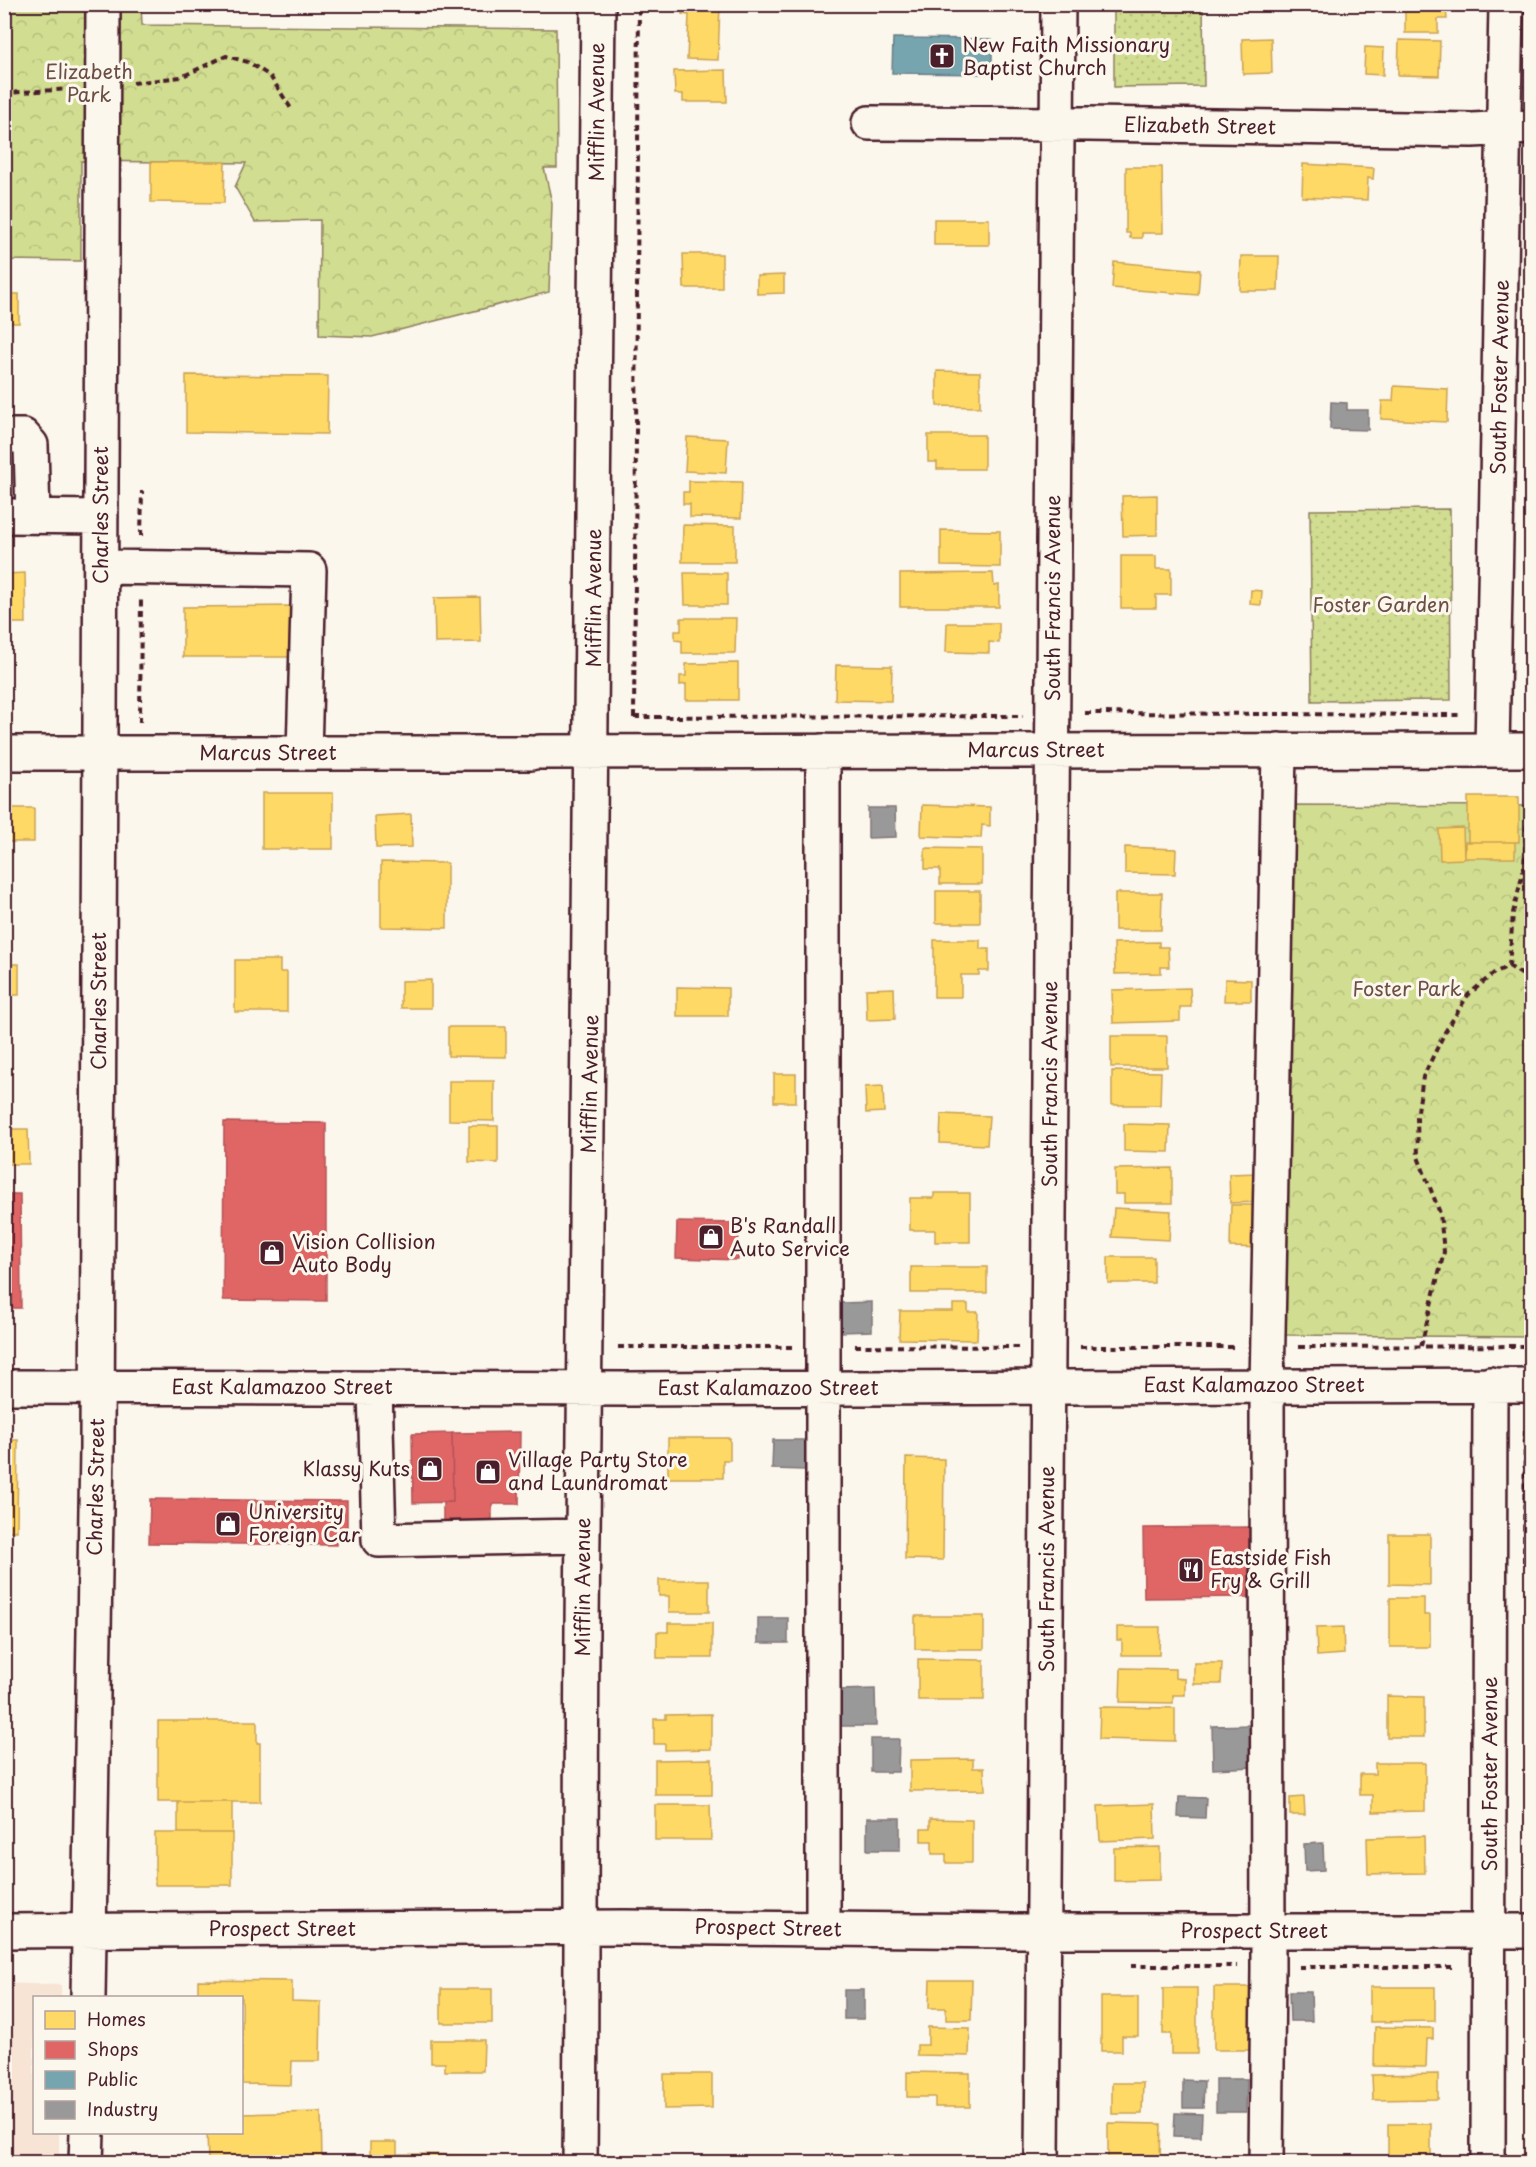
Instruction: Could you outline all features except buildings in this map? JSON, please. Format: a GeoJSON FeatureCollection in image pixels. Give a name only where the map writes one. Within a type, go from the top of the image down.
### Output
{"type":"FeatureCollection","features":[{"type":"Feature","properties":{"kind":"street","name":"Charles Street"},"geometry":{"type":"LineString","coordinates":[[88,1996],[98,1387],[103,4]]}},
{"type":"Feature","properties":{"kind":"street","name":"Mifflin Avenue"},"geometry":{"type":"LineString","coordinates":[[580,2163],[583,1536],[587,1389],[598,4]]}},
{"type":"Feature","properties":{"kind":"street","name":"South Francis Avenue"},"geometry":{"type":"LineString","coordinates":[[1042,2163],[1058,4]]}},
{"type":"Feature","properties":{"kind":"street","name":"South Foster Avenue"},"geometry":{"type":"LineString","coordinates":[[1492,750],[1518,128],[1506,4]]}},
{"type":"Feature","properties":{"kind":"street","name":"Elizabeth Street"},"geometry":{"type":"LineString","coordinates":[[869,123],[1472,130],[1518,128]]}},
{"type":"Feature","properties":{"kind":"street"},"geometry":{"type":"LineString","coordinates":[[4,436],[23,436],[32,445],[19,516],[101,517]]}},
{"type":"Feature","properties":{"kind":"street"},"geometry":{"type":"LineString","coordinates":[[101,567],[309,570],[304,753]]}},
{"type":"Feature","properties":{"kind":"street"},"geometry":{"type":"LineString","coordinates":[[1266,2163],[1267,1386],[1279,750]]}},
{"type":"Feature","properties":{"kind":"street","name":"Marcus Street"},"geometry":{"type":"LineString","coordinates":[[4,753],[1531,750]]}},
{"type":"Feature","properties":{"kind":"street"},"geometry":{"type":"LineString","coordinates":[[823,751],[823,1929]]}},
{"type":"Feature","properties":{"kind":"street","name":"South Foster Avenue"},"geometry":{"type":"LineString","coordinates":[[1488,2163],[1490,1384]]}},
{"type":"Feature","properties":{"kind":"street","name":"East Kalamazoo Street"},"geometry":{"type":"LineString","coordinates":[[4,1388],[587,1389],[1532,1384]]}},
{"type":"Feature","properties":{"kind":"street"},"geometry":{"type":"LineString","coordinates":[[375,1388],[379,1540],[583,1536]]}},
{"type":"Feature","properties":{"kind":"street","name":"Prospect Street"},"geometry":{"type":"LineString","coordinates":[[4,1931],[582,1928],[1044,1932],[1532,1931]]}},
{"type":"Feature","properties":{"kind":"street"},"geometry":{"type":"LineString","coordinates":[[87,2134],[87,2163]]}},
{"type":"Feature","properties":{"kind":"path"},"geometry":{"type":"LineString","coordinates":[[634,752],[639,4]]}},
{"type":"Feature","properties":{"kind":"path"},"geometry":{"type":"LineString","coordinates":[[4,93],[101,87],[181,77],[226,56],[248,62],[270,76],[292,110]]}},
{"type":"Feature","properties":{"kind":"path"},"geometry":{"type":"LineString","coordinates":[[140,753],[142,491]]}},
{"type":"Feature","properties":{"kind":"path"},"geometry":{"type":"LineString","coordinates":[[1529,716],[1531,526]]}},
{"type":"Feature","properties":{"kind":"path"},"geometry":{"type":"LineString","coordinates":[[1509,966],[1513,913],[1524,868],[1531,750]]}},
{"type":"Feature","properties":{"kind":"path"},"geometry":{"type":"LineString","coordinates":[[1509,966],[1532,981]]}},
{"type":"Feature","properties":{"kind":"path"},"geometry":{"type":"LineString","coordinates":[[1421,1346],[1444,1252],[1440,1213],[1418,1157],[1417,1118],[1423,1077],[1445,1032],[1468,995],[1494,972],[1509,966]]}},
{"type":"Feature","properties":{"kind":"shaded area"},"geometry":{"type":"Polygon","coordinates":[[[5,1983],[61,1985],[61,1996],[33,1996],[33,2134],[59,2134],[59,2162],[5,2162],[5,1983]]]}},
{"type":"Feature","properties":{"kind":"green space","name":"Elizabeth Park"},"geometry":{"type":"Polygon","coordinates":[[[5,5],[141,5],[142,25],[556,29],[557,168],[544,168],[552,203],[549,292],[372,337],[319,335],[320,220],[255,222],[235,187],[246,163],[81,161],[81,261],[5,260],[5,5]]]}},
{"type":"Feature","properties":{"kind":"green space"},"geometry":{"type":"Polygon","coordinates":[[[1114,5],[1203,5],[1204,86],[1114,87],[1114,5]]]}},
{"type":"Feature","properties":{"kind":"green space","name":"Foster Garden"},"geometry":{"type":"Polygon","coordinates":[[[1450,509],[1451,700],[1312,701],[1310,510],[1450,509]]]}},
{"type":"Feature","properties":{"kind":"green space","name":"Foster Park"},"geometry":{"type":"Polygon","coordinates":[[[1281,805],[1531,806],[1531,1337],[1286,1335],[1281,805]]]}},
{"type":"Feature","properties":{"kind":"place","name":"New Faith Missionary Baptist Church"},"geometry":{"type":"Point","coordinates":[942,56]}},
{"type":"Feature","properties":{"kind":"place","name":"B's Randall Auto Service"},"geometry":{"type":"Point","coordinates":[711,1237]}},
{"type":"Feature","properties":{"kind":"place","name":"Vision Collision Auto Body"},"geometry":{"type":"Point","coordinates":[272,1253]}},
{"type":"Feature","properties":{"kind":"place","name":"Klassy Kuts"},"geometry":{"type":"Point","coordinates":[430,1469]}},
{"type":"Feature","properties":{"kind":"place","name":"Village Party Store and Laundromat"},"geometry":{"type":"Point","coordinates":[488,1472]}},
{"type":"Feature","properties":{"kind":"place","name":"University Foreign Car"},"geometry":{"type":"Point","coordinates":[228,1524]}},
{"type":"Feature","properties":{"kind":"place","name":"Eastside Fish Fry & Grill"},"geometry":{"type":"Point","coordinates":[1191,1570]}}]}
